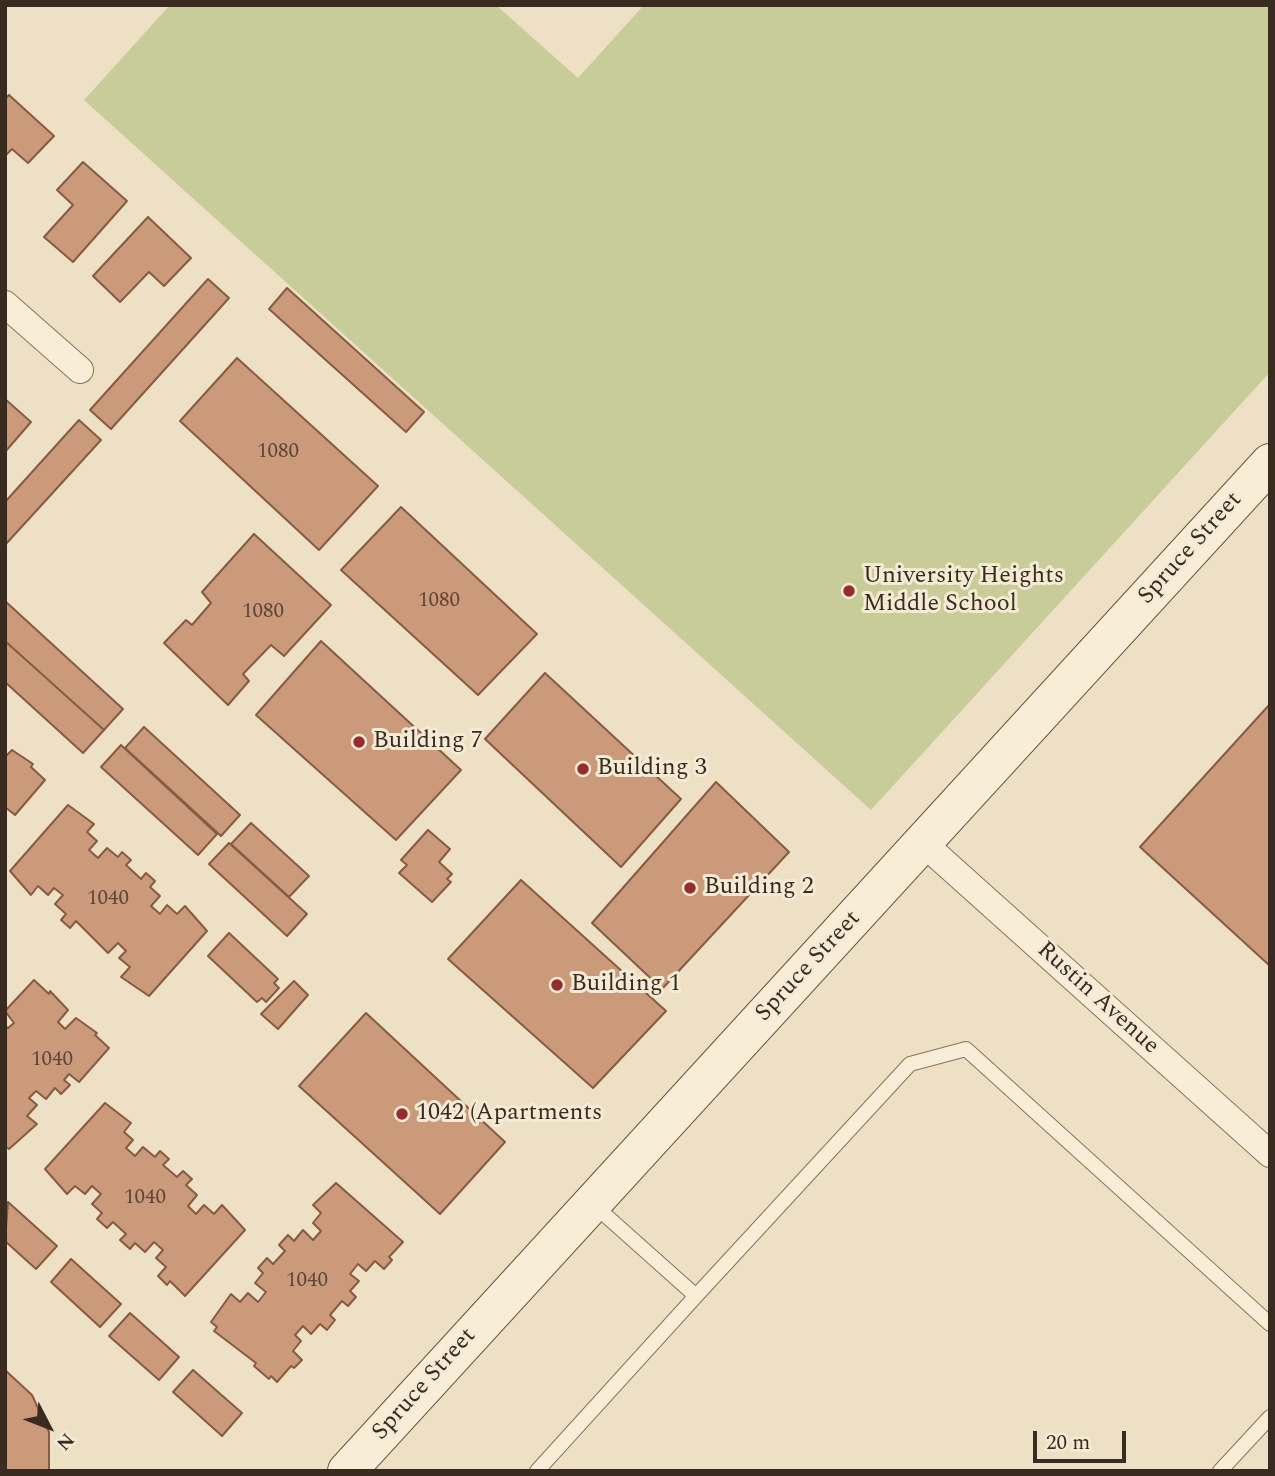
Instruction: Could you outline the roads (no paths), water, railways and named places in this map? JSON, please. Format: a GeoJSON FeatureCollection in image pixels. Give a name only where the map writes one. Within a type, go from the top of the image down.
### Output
{"type":"FeatureCollection","features":[{"type":"Feature","properties":{"kind":"street"},"geometry":{"type":"LineString","coordinates":[[5,304],[80,370]]}},
{"type":"Feature","properties":{"kind":"street","name":"Spruce Street"},"geometry":{"type":"LineString","coordinates":[[347,1471],[1270,463]]}},
{"type":"Feature","properties":{"kind":"street","name":"Rustin Avenue"},"geometry":{"type":"LineString","coordinates":[[923,843],[1270,1154]]}},
{"type":"Feature","properties":{"kind":"lane"},"geometry":{"type":"LineString","coordinates":[[537,1471],[909,1064],[966,1049],[1270,1324]]}},
{"type":"Feature","properties":{"kind":"lane"},"geometry":{"type":"LineString","coordinates":[[592,1203],[696,1296]]}},
{"type":"Feature","properties":{"kind":"lane"},"geometry":{"type":"LineString","coordinates":[[1220,1471],[1270,1417]]}},
{"type":"Feature","properties":{"kind":"place","name":"University Heights Middle School"},"geometry":{"type":"Point","coordinates":[849,591]}},
{"type":"Feature","properties":{"kind":"place","name":"Building 7"},"geometry":{"type":"Point","coordinates":[359,742]}},
{"type":"Feature","properties":{"kind":"place","name":"Building 3"},"geometry":{"type":"Point","coordinates":[583,769]}},
{"type":"Feature","properties":{"kind":"place","name":"Building 2"},"geometry":{"type":"Point","coordinates":[690,888]}},
{"type":"Feature","properties":{"kind":"place","name":"Building 1"},"geometry":{"type":"Point","coordinates":[557,985]}},
{"type":"Feature","properties":{"kind":"place","name":"1042 (Apartments"},"geometry":{"type":"Point","coordinates":[402,1114]}}]}
